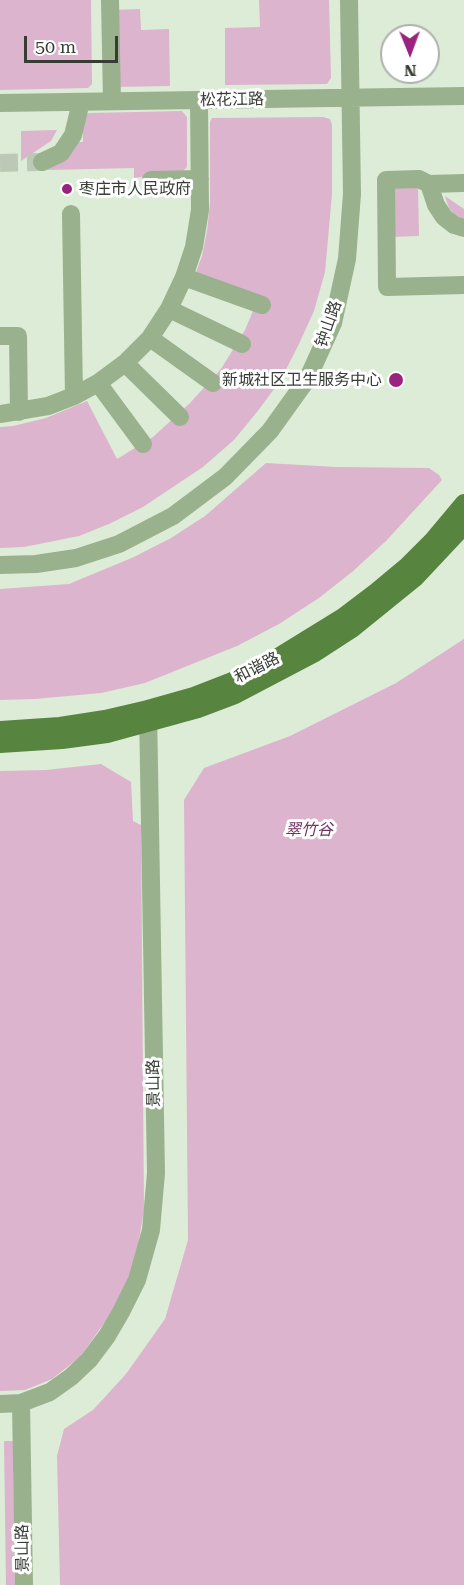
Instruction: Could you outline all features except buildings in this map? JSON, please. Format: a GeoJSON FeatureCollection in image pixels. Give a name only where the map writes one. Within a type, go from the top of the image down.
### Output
{"type":"FeatureCollection","features":[{"type":"Feature","properties":{"kind":"main road","name":"和谐路"},"geometry":{"type":"LineString","coordinates":[[0,744],[107,734],[230,681],[307,641],[343,617],[405,567],[433,540],[464,503]]}},
{"type":"Feature","properties":{"kind":"main road","name":"和谐路"},"geometry":{"type":"LineString","coordinates":[[0,730],[60,726],[198,709],[235,695],[315,653],[352,629],[415,578],[464,526]]}},
{"type":"Feature","properties":{"kind":"street"},"geometry":{"type":"LineString","coordinates":[[110,0],[112,101]]}},
{"type":"Feature","properties":{"kind":"street","name":"钟山路"},"geometry":{"type":"LineString","coordinates":[[0,565],[36,564],[76,558],[119,544],[173,516],[225,477],[270,431],[308,378],[333,323],[348,259],[352,194],[349,0]]}},
{"type":"Feature","properties":{"kind":"street","name":"松花江路"},"geometry":{"type":"LineString","coordinates":[[0,103],[464,96]]}},
{"type":"Feature","properties":{"kind":"street"},"geometry":{"type":"LineString","coordinates":[[0,414],[48,406],[98,383],[125,363],[150,338],[169,309],[184,278],[194,247],[200,210],[200,100]]}},
{"type":"Feature","properties":{"kind":"street"},"geometry":{"type":"LineString","coordinates":[[42,162],[61,153],[74,135],[81,102]]}},
{"type":"Feature","properties":{"kind":"street"},"geometry":{"type":"LineString","coordinates":[[151,180],[200,179]]}},
{"type":"Feature","properties":{"kind":"street"},"geometry":{"type":"LineString","coordinates":[[464,183],[429,184],[419,179],[386,180],[387,287],[464,285]]}},
{"type":"Feature","properties":{"kind":"street"},"geometry":{"type":"LineString","coordinates":[[429,184],[436,205],[444,217],[454,225],[464,228]]}},
{"type":"Feature","properties":{"kind":"street"},"geometry":{"type":"LineString","coordinates":[[71,214],[74,396]]}},
{"type":"Feature","properties":{"kind":"street"},"geometry":{"type":"LineString","coordinates":[[184,278],[262,305]]}},
{"type":"Feature","properties":{"kind":"street"},"geometry":{"type":"LineString","coordinates":[[169,309],[242,344]]}},
{"type":"Feature","properties":{"kind":"street"},"geometry":{"type":"LineString","coordinates":[[0,336],[18,336],[18,412]]}},
{"type":"Feature","properties":{"kind":"street"},"geometry":{"type":"LineString","coordinates":[[150,338],[213,383]]}},
{"type":"Feature","properties":{"kind":"street"},"geometry":{"type":"LineString","coordinates":[[125,363],[180,417]]}},
{"type":"Feature","properties":{"kind":"street"},"geometry":{"type":"LineString","coordinates":[[98,383],[143,444]]}},
{"type":"Feature","properties":{"kind":"street","name":"景山路"},"geometry":{"type":"LineString","coordinates":[[0,1404],[21,1403],[50,1392],[89,1360],[121,1312],[136,1280],[151,1230],[156,1173],[148,716]]}},
{"type":"Feature","properties":{"kind":"street","name":"景山路"},"geometry":{"type":"LineString","coordinates":[[21,1403],[24,1585]]}},
{"type":"Feature","properties":{"kind":"green space"},"geometry":{"type":"Polygon","coordinates":[[[0,0],[91,0],[92,84],[88,88],[0,90],[0,0]]]}},
{"type":"Feature","properties":{"kind":"green space"},"geometry":{"type":"Polygon","coordinates":[[[259,0],[329,0],[331,78],[327,84],[225,85],[225,28],[260,27],[259,0]]]}},
{"type":"Feature","properties":{"kind":"green space"},"geometry":{"type":"Polygon","coordinates":[[[140,9],[141,30],[169,29],[170,86],[114,87],[112,10],[140,9]]]}},
{"type":"Feature","properties":{"kind":"green space"},"geometry":{"type":"Polygon","coordinates":[[[182,111],[187,117],[187,167],[183,171],[134,178],[134,168],[46,170],[69,142],[83,142],[82,117],[88,113],[182,111]]]}},
{"type":"Feature","properties":{"kind":"green space"},"geometry":{"type":"Polygon","coordinates":[[[323,117],[330,119],[332,125],[332,194],[325,272],[314,311],[298,346],[280,381],[257,412],[234,440],[203,467],[143,507],[79,536],[24,547],[0,548],[0,427],[46,418],[87,401],[117,459],[153,437],[190,403],[221,369],[245,330],[258,299],[195,275],[207,231],[210,203],[210,122],[212,118],[323,117]]]}},
{"type":"Feature","properties":{"kind":"green space"},"geometry":{"type":"Polygon","coordinates":[[[57,130],[51,141],[21,161],[21,131],[57,130]]]}},
{"type":"Feature","properties":{"kind":"green space"},"geometry":{"type":"Polygon","coordinates":[[[418,186],[419,236],[392,237],[391,187],[418,186]]]}},
{"type":"Feature","properties":{"kind":"green space"},"geometry":{"type":"Polygon","coordinates":[[[445,196],[464,209],[464,220],[457,217],[449,208],[445,196]]]}},
{"type":"Feature","properties":{"kind":"green space"},"geometry":{"type":"Polygon","coordinates":[[[266,463],[337,467],[429,468],[442,480],[386,541],[352,572],[319,598],[279,624],[237,646],[145,683],[101,693],[0,700],[0,589],[69,584],[134,557],[171,538],[205,516],[266,463]]]}},
{"type":"Feature","properties":{"kind":"green space","name":"翠竹谷"},"geometry":{"type":"Polygon","coordinates":[[[464,639],[464,1585],[60,1585],[57,1456],[64,1429],[93,1410],[126,1374],[165,1319],[188,1240],[184,800],[204,768],[290,736],[396,683],[464,639]]]}},
{"type":"Feature","properties":{"kind":"green space"},"geometry":{"type":"Polygon","coordinates":[[[101,764],[131,782],[133,821],[141,825],[144,1210],[129,1280],[107,1319],[80,1357],[52,1379],[25,1390],[0,1391],[0,771],[46,770],[101,764]]]}},
{"type":"Feature","properties":{"kind":"green space"},"geometry":{"type":"Polygon","coordinates":[[[4,1441],[13,1441],[15,1585],[6,1585],[4,1441]]]}},
{"type":"Feature","properties":{"kind":"tunnel"},"geometry":{"type":"LineString","coordinates":[[0,163],[42,162]]}},
{"type":"Feature","properties":{"kind":"place","name":"枣庄市人民政府"},"geometry":{"type":"Point","coordinates":[67,189]}},
{"type":"Feature","properties":{"kind":"place","name":"新城社区卫生服务中心"},"geometry":{"type":"Point","coordinates":[396,380]}}]}
